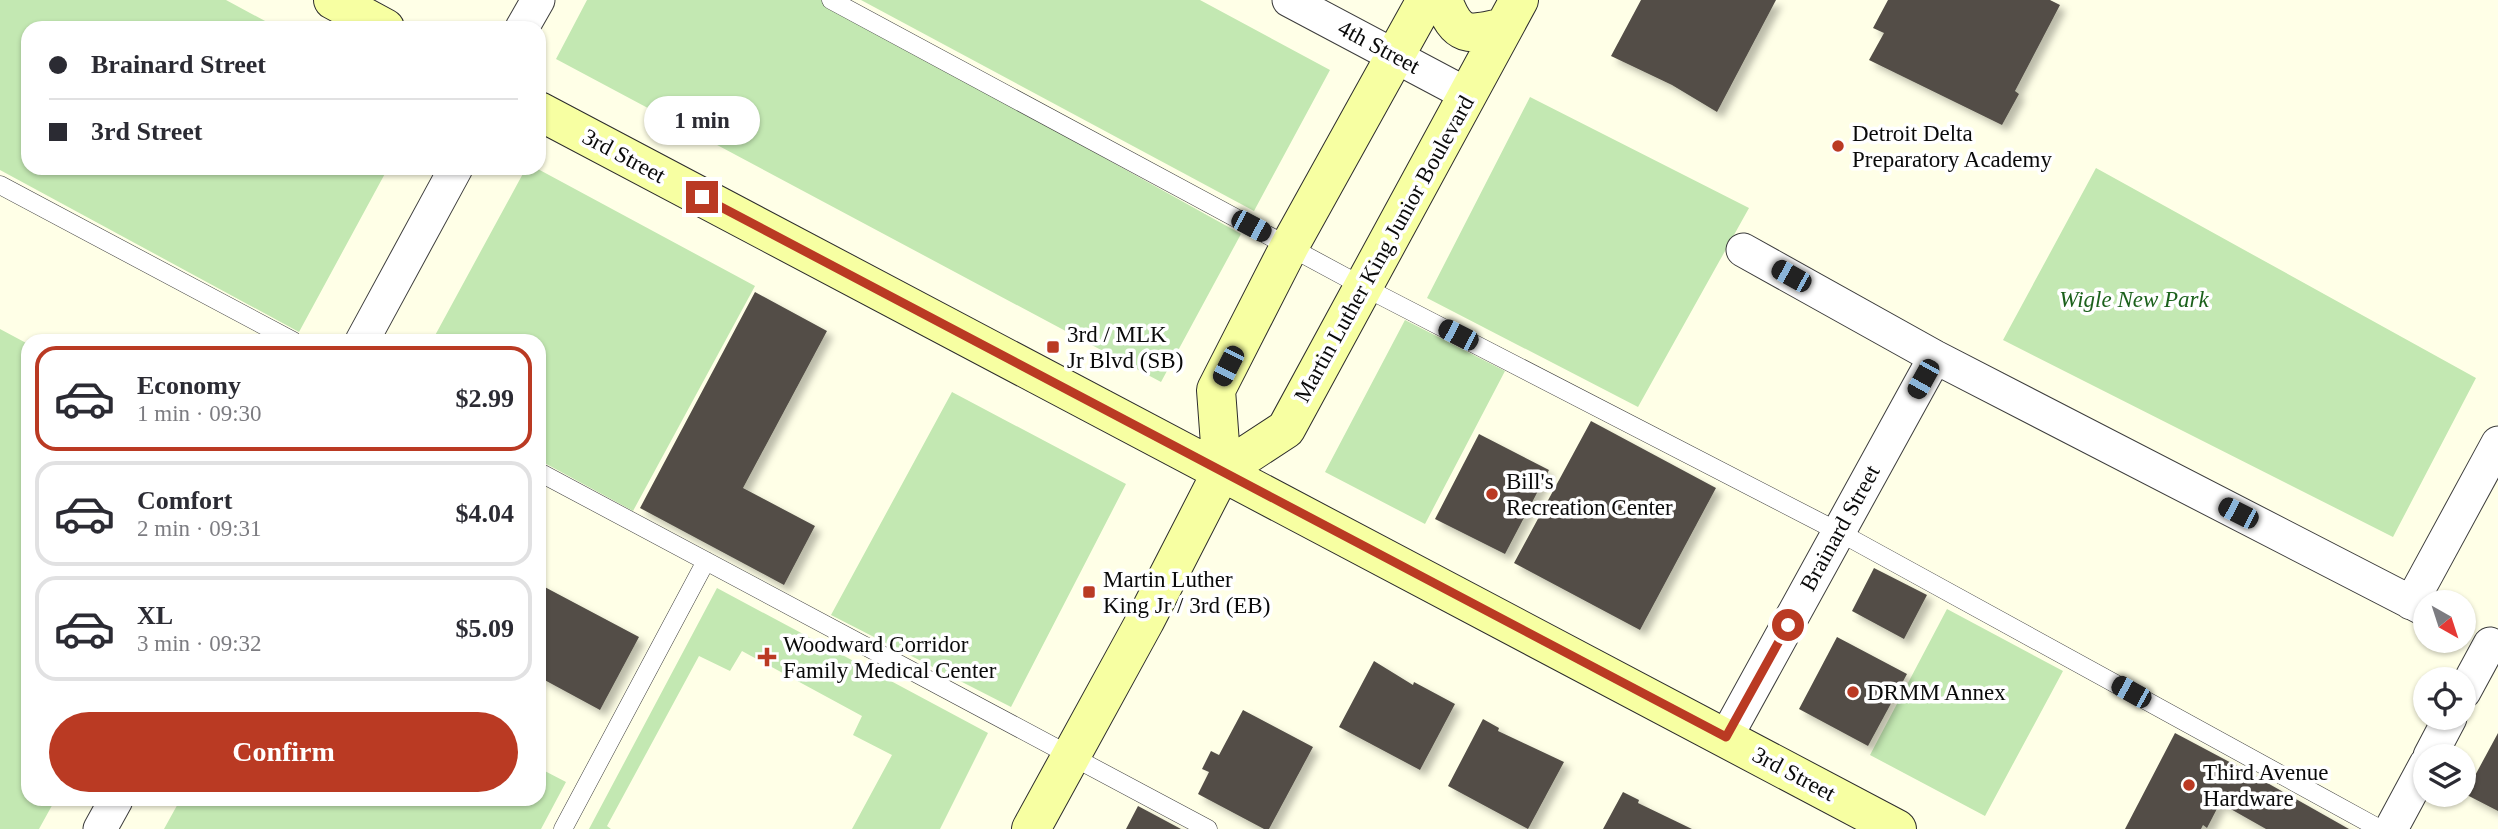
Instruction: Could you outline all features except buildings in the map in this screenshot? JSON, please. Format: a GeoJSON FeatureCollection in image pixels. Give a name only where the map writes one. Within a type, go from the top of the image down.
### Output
{"type":"FeatureCollection","features":[{"type":"Feature","properties":{"kind":"street"},"geometry":{"type":"LineString","coordinates":[[333,0],[372,21]]}},
{"type":"Feature","properties":{"kind":"street"},"geometry":{"type":"LineString","coordinates":[[526,21],[538,0]]}},
{"type":"Feature","properties":{"kind":"street","name":"4th Street"},"geometry":{"type":"LineString","coordinates":[[1289,0],[1468,95]]}},
{"type":"Feature","properties":{"kind":"street"},"geometry":{"type":"LineString","coordinates":[[1222,471],[1216,390],[1289,247],[1426,0]]}},
{"type":"Feature","properties":{"kind":"street"},"geometry":{"type":"LineString","coordinates":[[1443,0],[1451,21],[1460,29],[1482,33],[1512,14]]}},
{"type":"Feature","properties":{"kind":"street","name":"Martin Luther King Junior Boulevard"},"geometry":{"type":"LineString","coordinates":[[1031,829],[1145,621],[1222,471],[1286,429],[1512,14]]}},
{"type":"Feature","properties":{"kind":"street","name":"3rd Street"},"geometry":{"type":"LineString","coordinates":[[546,115],[1897,829]]}},
{"type":"Feature","properties":{"kind":"street"},"geometry":{"type":"LineString","coordinates":[[366,334],[452,175]]}},
{"type":"Feature","properties":{"kind":"street"},"geometry":{"type":"LineString","coordinates":[[1743,250],[1935,357],[2413,604]]}},
{"type":"Feature","properties":{"kind":"street","name":"Brainard Street"},"geometry":{"type":"LineString","coordinates":[[1726,737],[1935,357]]}},
{"type":"Feature","properties":{"kind":"street"},"geometry":{"type":"LineString","coordinates":[[2426,590],[2498,443]]}},
{"type":"Feature","properties":{"kind":"street"},"geometry":{"type":"LineString","coordinates":[[2474,667],[2484,641]]}},
{"type":"Feature","properties":{"kind":"street"},"geometry":{"type":"LineString","coordinates":[[2391,829],[2413,788]]}},
{"type":"Feature","properties":{"kind":"street"},"geometry":{"type":"LineString","coordinates":[[100,829],[113,806]]}},
{"type":"Feature","properties":{"kind":"lane"},"geometry":{"type":"LineString","coordinates":[[831,0],[1364,287],[1838,531],[2380,829]]}},
{"type":"Feature","properties":{"kind":"lane"},"geometry":{"type":"LineString","coordinates":[[0,185],[280,334]]}},
{"type":"Feature","properties":{"kind":"lane"},"geometry":{"type":"LineString","coordinates":[[546,476],[1208,829]]}},
{"type":"Feature","properties":{"kind":"lane"},"geometry":{"type":"LineString","coordinates":[[563,829],[706,561]]}},
{"type":"Feature","properties":{"kind":"green space"},"geometry":{"type":"Polygon","coordinates":[[[0,0],[226,0],[265,21],[21,21],[21,175],[384,175],[299,332],[0,170],[0,0]]]}},
{"type":"Feature","properties":{"kind":"green space"},"geometry":{"type":"Polygon","coordinates":[[[587,0],[821,0],[1241,234],[1161,382],[556,59],[587,0]]]}},
{"type":"Feature","properties":{"kind":"green space"},"geometry":{"type":"Polygon","coordinates":[[[861,0],[1200,0],[1330,70],[1254,211],[861,0]]]}},
{"type":"Feature","properties":{"kind":"green space"},"geometry":{"type":"Polygon","coordinates":[[[1530,97],[1749,208],[1638,407],[1427,298],[1530,97]]]}},
{"type":"Feature","properties":{"kind":"green space","name":"Wigle New Park"},"geometry":{"type":"Polygon","coordinates":[[[2096,168],[2476,378],[2393,537],[2003,340],[2096,168]]]}},
{"type":"Feature","properties":{"kind":"green space"},"geometry":{"type":"Polygon","coordinates":[[[546,173],[755,286],[633,511],[546,464],[546,334],[436,334],[522,175],[546,173]]]}},
{"type":"Feature","properties":{"kind":"green space"},"geometry":{"type":"Polygon","coordinates":[[[1405,320],[1505,371],[1425,524],[1325,472],[1405,320]]]}},
{"type":"Feature","properties":{"kind":"green space"},"geometry":{"type":"Polygon","coordinates":[[[0,329],[21,340],[21,806],[52,806],[39,829],[0,829],[0,329]]]}},
{"type":"Feature","properties":{"kind":"green space"},"geometry":{"type":"Polygon","coordinates":[[[952,392],[1126,484],[1011,707],[831,615],[952,392]]]}},
{"type":"Feature","properties":{"kind":"green space"},"geometry":{"type":"Polygon","coordinates":[[[717,588],[988,733],[940,829],[852,829],[892,755],[853,735],[862,716],[742,651],[730,671],[699,656],[607,826],[611,829],[589,829],[717,588]]]}},
{"type":"Feature","properties":{"kind":"green space"},"geometry":{"type":"Polygon","coordinates":[[[1947,609],[2063,671],[1985,816],[1870,755],[1947,609]]]}},
{"type":"Feature","properties":{"kind":"green space"},"geometry":{"type":"Polygon","coordinates":[[[546,772],[566,782],[541,829],[164,829],[177,806],[546,806],[546,772]]]}},
{"type":"Feature","properties":{"kind":"place","name":"Detroit Delta Preparatory Academy"},"geometry":{"type":"Point","coordinates":[1838,146]}},
{"type":"Feature","properties":{"kind":"place","name":"3rd / MLK Jr Blvd (SB)"},"geometry":{"type":"Point","coordinates":[1053,347]}},
{"type":"Feature","properties":{"kind":"place","name":"Bill's Recreation Center"},"geometry":{"type":"Point","coordinates":[1492,494]}},
{"type":"Feature","properties":{"kind":"place","name":"Martin Luther King Jr / 3rd (EB)"},"geometry":{"type":"Point","coordinates":[1089,592]}},
{"type":"Feature","properties":{"kind":"place","name":"Woodward Corridor Family Medical Center"},"geometry":{"type":"Point","coordinates":[767,657]}},
{"type":"Feature","properties":{"kind":"place","name":"DRMM Annex"},"geometry":{"type":"Point","coordinates":[1853,692]}},
{"type":"Feature","properties":{"kind":"place","name":"Third Avenue Hardware"},"geometry":{"type":"Point","coordinates":[2189,785]}},
{"type":"Feature","properties":{"kind":"route"},"geometry":{"type":"LineString","coordinates":[[702,197],[1726,737],[1788,625]]}}]}
